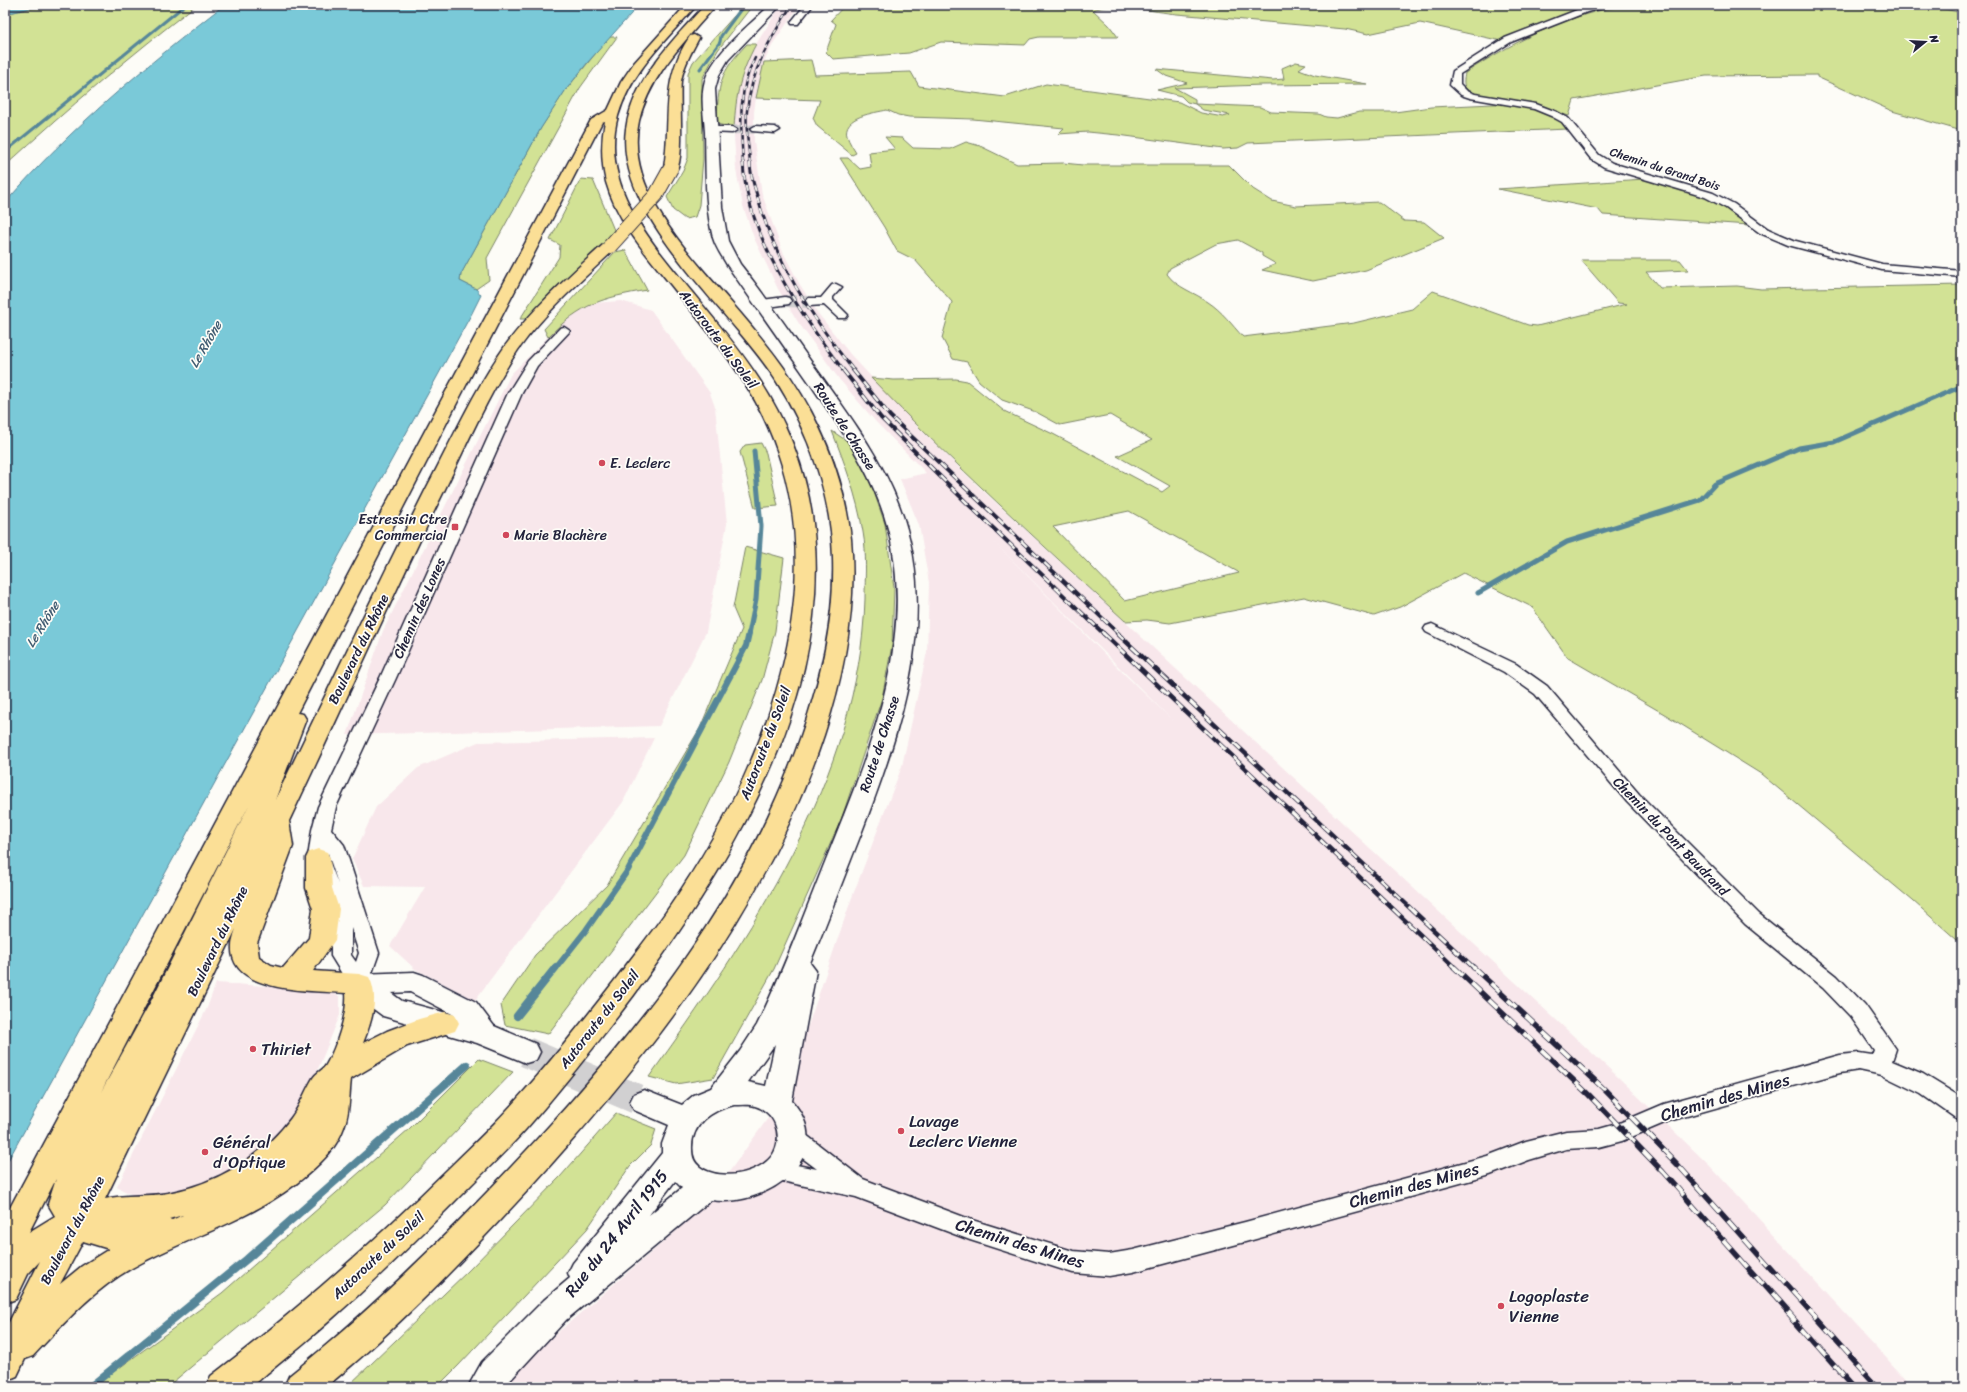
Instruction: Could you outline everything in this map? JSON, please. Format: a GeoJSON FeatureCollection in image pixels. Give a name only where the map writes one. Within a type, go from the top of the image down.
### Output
{"type":"FeatureCollection","features":[{"type":"Feature","properties":{"kind":"highway","name":"Autoroute du Soleil"},"geometry":{"type":"LineString","coordinates":[[223,1387],[312,1316],[399,1238],[516,1120],[601,1018],[677,917],[725,838],[754,779],[777,721],[795,662],[804,604],[805,544],[802,507],[789,455],[777,425],[759,392],[728,346],[664,268],[626,215],[615,189],[608,160],[608,140],[614,112],[623,90],[644,58],[692,5]]}},
{"type":"Feature","properties":{"kind":"highway","name":"Autoroute du Soleil"},"geometry":{"type":"LineString","coordinates":[[301,1387],[340,1356],[441,1262],[556,1140],[608,1080],[692,970],[731,910],[767,845],[796,784],[815,732],[834,659],[841,611],[841,539],[830,482],[824,463],[810,426],[782,376],[759,344],[708,286],[665,230],[646,200],[639,184],[633,161],[632,132],[638,108],[655,73],[690,28],[711,5]]}},
{"type":"Feature","properties":{"kind":"highway","name":"Boulevard du Rhône"},"geometry":{"type":"LineString","coordinates":[[7,1361],[43,1285],[79,1220],[278,819],[423,514],[474,411],[511,349],[560,293],[610,246],[656,195],[671,168],[675,140],[675,87],[682,61],[694,38],[690,28]]}},
{"type":"Feature","properties":{"kind":"highway"},"geometry":{"type":"LineString","coordinates":[[5,1246],[598,120],[614,112]]}},
{"type":"Feature","properties":{"kind":"highway"},"geometry":{"type":"LineString","coordinates":[[181,1230],[125,1236],[109,1235],[90,1230],[63,1204],[75,1168],[163,1004],[260,808],[279,762],[317,655]]}},
{"type":"Feature","properties":{"kind":"highway"},"geometry":{"type":"LineString","coordinates":[[7,1361],[72,1292],[93,1275],[122,1258],[181,1230],[243,1205],[269,1189],[294,1170],[312,1152],[326,1134],[333,1121],[338,1072],[360,1008],[359,984],[289,978],[263,974],[247,960],[244,943],[281,846],[278,819]]}},
{"type":"Feature","properties":{"kind":"highway"},"geometry":{"type":"LineString","coordinates":[[289,978],[312,954],[322,940],[326,909],[319,888],[318,858]]}},
{"type":"Feature","properties":{"kind":"highway"},"geometry":{"type":"LineString","coordinates":[[5,1289],[18,1264],[40,1241],[79,1220],[108,1211],[147,1209],[170,1205],[204,1196],[234,1183],[271,1158],[292,1138],[308,1116],[325,1084],[338,1072],[390,1040],[423,1028],[445,1024]]}},
{"type":"Feature","properties":{"kind":"main road","name":"Route de Chasse"},"geometry":{"type":"LineString","coordinates":[[721,1096],[766,1035],[812,928],[875,765],[892,709],[903,655],[906,628],[904,564],[898,528],[890,505],[864,450],[734,265],[725,249],[719,233],[712,183],[709,96],[713,75],[723,58],[776,5]]}},
{"type":"Feature","properties":{"kind":"main road","name":"Route de Chasse"},"geometry":{"type":"LineString","coordinates":[[777,1104],[812,928]]}},
{"type":"Feature","properties":{"kind":"main road"},"geometry":{"type":"LineString","coordinates":[[359,984],[414,982],[466,1009],[484,1034]]}},
{"type":"Feature","properties":{"kind":"main road","name":"Chemin des Lones"},"geometry":{"type":"LineString","coordinates":[[359,984],[393,1009],[484,1034],[526,1052]]}},
{"type":"Feature","properties":{"kind":"main road"},"geometry":{"type":"LineString","coordinates":[[734,1093],[757,1095],[777,1104],[784,1111],[789,1120],[792,1138],[786,1158],[776,1171],[762,1181],[739,1188],[728,1189],[706,1186],[688,1175],[681,1166],[675,1145],[677,1134],[686,1119],[699,1106],[721,1096],[734,1093]]}},
{"type":"Feature","properties":{"kind":"main road"},"geometry":{"type":"LineString","coordinates":[[644,1102],[686,1119]]}},
{"type":"Feature","properties":{"kind":"main road","name":"Rue du 24 Avril 1915"},"geometry":{"type":"LineString","coordinates":[[485,1387],[494,1373],[555,1310],[677,1156]]}},
{"type":"Feature","properties":{"kind":"main road","name":"Rue du 24 Avril 1915"},"geometry":{"type":"LineString","coordinates":[[555,1310],[706,1186]]}},
{"type":"Feature","properties":{"kind":"street"},"geometry":{"type":"LineString","coordinates":[[795,22],[809,5]]}},
{"type":"Feature","properties":{"kind":"street","name":"Chemin du Grand Bois"},"geometry":{"type":"LineString","coordinates":[[1608,5],[1585,10],[1508,40],[1456,73],[1455,86],[1473,96],[1524,104],[1546,110],[1564,120],[1595,158],[1608,165],[1709,195],[1730,206],[1754,225],[1778,237],[1827,253],[1882,267],[1962,274]]}},
{"type":"Feature","properties":{"kind":"street"},"geometry":{"type":"LineString","coordinates":[[755,129],[775,130]]}},
{"type":"Feature","properties":{"kind":"street"},"geometry":{"type":"LineString","coordinates":[[711,130],[732,130]]}},
{"type":"Feature","properties":{"kind":"street"},"geometry":{"type":"LineString","coordinates":[[827,301],[827,296],[836,287]]}},
{"type":"Feature","properties":{"kind":"street"},"geometry":{"type":"LineString","coordinates":[[762,304],[785,301]]}},
{"type":"Feature","properties":{"kind":"street"},"geometry":{"type":"LineString","coordinates":[[809,302],[827,301],[842,315]]}},
{"type":"Feature","properties":{"kind":"street","name":"Chemin des Lones"},"geometry":{"type":"LineString","coordinates":[[359,984],[341,956],[341,918],[318,858],[321,830],[327,807],[388,678],[515,393],[532,364],[564,331]]}},
{"type":"Feature","properties":{"kind":"street","name":"Chemin du Pont Baudrand"},"geometry":{"type":"LineString","coordinates":[[1432,629],[1492,658],[1541,690],[1633,798],[1752,919],[1825,977],[1848,1000],[1885,1049],[1879,1066]]}},
{"type":"Feature","properties":{"kind":"street"},"geometry":{"type":"LineString","coordinates":[[321,830],[335,845],[369,953],[359,984]]}},
{"type":"Feature","properties":{"kind":"street","name":"Chemin des Mines"},"geometry":{"type":"LineString","coordinates":[[776,1171],[858,1187],[970,1230],[1073,1262],[1109,1265],[1133,1261],[1245,1232],[1490,1165],[1526,1151],[1566,1140],[1598,1138],[1622,1132],[1664,1113],[1840,1064],[1861,1062],[1879,1066],[1928,1086],[1952,1101],[1962,1111]]}},
{"type":"Feature","properties":{"kind":"street","name":"Chemin des Mines"},"geometry":{"type":"LineString","coordinates":[[792,1138],[858,1187]]}},
{"type":"Feature","properties":{"kind":"shaded area"},"geometry":{"type":"Polygon","coordinates":[[[781,5],[800,5],[774,42],[764,62],[754,112],[754,141],[762,194],[782,250],[799,283],[817,312],[850,354],[919,428],[980,488],[1618,1077],[1710,1166],[1914,1387],[494,1387],[703,1208],[784,1096],[851,900],[902,766],[927,652],[929,583],[919,525],[900,479],[926,473],[875,421],[839,379],[798,322],[778,289],[754,238],[743,206],[736,170],[734,136],[735,103],[740,76],[756,44],[781,5]],[[994,542],[1119,669],[1172,720],[994,542]]]}},
{"type":"Feature","properties":{"kind":"shaded area"},"geometry":{"type":"Polygon","coordinates":[[[621,301],[651,310],[710,393],[715,407],[727,524],[706,632],[659,726],[347,735],[383,631],[511,374],[562,323],[592,303],[621,301]]]}},
{"type":"Feature","properties":{"kind":"shaded area"},"geometry":{"type":"Polygon","coordinates":[[[654,738],[623,802],[475,1000],[415,969],[390,946],[425,887],[364,886],[352,859],[376,807],[418,768],[478,742],[654,738]]]}},
{"type":"Feature","properties":{"kind":"shaded area"},"geometry":{"type":"Polygon","coordinates":[[[216,983],[331,990],[340,997],[340,1015],[302,1108],[271,1146],[208,1184],[140,1199],[117,1187],[207,1008],[216,983]]]}},
{"type":"Feature","properties":{"kind":"green space"},"geometry":{"type":"Polygon","coordinates":[[[44,5],[196,5],[99,83],[5,166],[5,14],[44,5]]]}},
{"type":"Feature","properties":{"kind":"green space"},"geometry":{"type":"Polygon","coordinates":[[[845,5],[1594,5],[1502,41],[1420,23],[1368,34],[1345,29],[1111,7],[1093,10],[1109,25],[1118,37],[1039,37],[1030,39],[1025,45],[941,42],[909,53],[833,59],[826,52],[836,24],[831,20],[845,5]]]}},
{"type":"Feature","properties":{"kind":"green space"},"geometry":{"type":"Polygon","coordinates":[[[1629,5],[1927,5],[1962,13],[1962,131],[1892,111],[1817,77],[1817,75],[1706,76],[1574,100],[1569,116],[1534,104],[1481,96],[1466,88],[1464,82],[1465,73],[1503,50],[1543,30],[1585,14],[1629,5]]]}},
{"type":"Feature","properties":{"kind":"green space"},"geometry":{"type":"Polygon","coordinates":[[[743,6],[752,6],[718,50],[702,79],[703,159],[699,205],[695,217],[685,219],[673,210],[667,197],[683,171],[688,158],[688,73],[693,62],[743,6]]]}},
{"type":"Feature","properties":{"kind":"green space"},"geometry":{"type":"Polygon","coordinates":[[[609,37],[617,37],[580,88],[487,258],[489,280],[476,289],[460,281],[461,274],[541,128],[565,91],[609,37]]]}},
{"type":"Feature","properties":{"kind":"green space"},"geometry":{"type":"Polygon","coordinates":[[[747,44],[756,44],[746,65],[740,84],[734,128],[717,124],[718,99],[725,72],[747,44]]]}},
{"type":"Feature","properties":{"kind":"green space"},"geometry":{"type":"Polygon","coordinates":[[[811,60],[815,75],[911,72],[919,86],[1005,97],[1046,84],[1179,102],[1201,113],[1223,117],[1230,115],[1203,110],[1195,104],[1260,107],[1271,112],[1319,114],[1326,117],[1337,118],[1359,112],[1395,112],[1431,107],[1513,103],[1548,113],[1562,120],[1568,129],[1248,143],[1238,148],[1223,149],[1088,132],[1058,134],[1064,128],[973,119],[909,117],[898,115],[887,110],[867,114],[849,124],[847,136],[856,153],[852,155],[817,126],[813,118],[820,100],[756,98],[764,62],[811,60]]]}},
{"type":"Feature","properties":{"kind":"green space"},"geometry":{"type":"Polygon","coordinates":[[[1296,62],[1306,64],[1299,69],[1315,75],[1367,84],[1175,88],[1195,99],[1195,104],[1187,102],[1181,96],[1157,90],[1187,83],[1166,76],[1156,69],[1273,80],[1284,79],[1282,68],[1296,62]]]}},
{"type":"Feature","properties":{"kind":"green space"},"geometry":{"type":"Polygon","coordinates":[[[885,137],[902,138],[913,148],[950,149],[966,142],[980,146],[1017,164],[1063,163],[1083,165],[1229,165],[1253,189],[1272,201],[1296,206],[1379,202],[1404,221],[1424,222],[1444,238],[1366,270],[1313,281],[1262,270],[1276,264],[1262,256],[1262,253],[1238,240],[1216,244],[1170,268],[1167,274],[1171,279],[1203,298],[1218,310],[1243,337],[1354,323],[1412,309],[1433,291],[1528,325],[1537,326],[1627,304],[1618,303],[1581,260],[1680,260],[1688,270],[1646,272],[1660,288],[1737,286],[1761,289],[1962,285],[1962,956],[1957,940],[1913,901],[1761,774],[1666,715],[1568,658],[1532,607],[1463,573],[1400,607],[1374,616],[1304,597],[1170,623],[1147,620],[1125,621],[964,471],[871,378],[894,380],[956,379],[967,381],[1004,411],[1053,434],[1162,492],[1170,486],[1117,456],[1152,440],[1110,415],[1060,425],[1036,412],[1002,400],[979,381],[967,362],[953,359],[942,338],[952,302],[915,260],[897,251],[884,227],[840,158],[848,158],[860,169],[871,167],[869,152],[895,149],[885,137]],[[1129,511],[1053,527],[1125,601],[1239,573],[1129,511]]]}},
{"type":"Feature","properties":{"kind":"green space"},"geometry":{"type":"Polygon","coordinates":[[[581,179],[593,180],[614,230],[609,238],[528,319],[520,319],[559,257],[560,245],[550,240],[581,179]]]}},
{"type":"Feature","properties":{"kind":"green space"},"geometry":{"type":"Polygon","coordinates":[[[1644,179],[1699,194],[1727,207],[1749,225],[1603,215],[1598,209],[1498,189],[1644,179]]]}},
{"type":"Feature","properties":{"kind":"green space"},"geometry":{"type":"Polygon","coordinates":[[[625,250],[647,290],[605,299],[582,309],[571,316],[548,337],[544,329],[615,252],[625,250]]]}},
{"type":"Feature","properties":{"kind":"green space"},"geometry":{"type":"Polygon","coordinates":[[[832,431],[850,443],[872,486],[885,524],[894,588],[892,645],[882,698],[841,820],[774,969],[713,1078],[676,1084],[649,1077],[724,969],[760,911],[793,852],[821,791],[843,729],[858,665],[865,599],[865,557],[863,532],[854,493],[832,431]]]}},
{"type":"Feature","properties":{"kind":"green space"},"geometry":{"type":"Polygon","coordinates":[[[761,443],[766,453],[778,506],[755,508],[740,452],[745,445],[761,443]]]}},
{"type":"Feature","properties":{"kind":"green space"},"geometry":{"type":"Polygon","coordinates":[[[745,547],[784,558],[775,631],[762,680],[729,762],[684,855],[548,1034],[505,1025],[501,1005],[535,955],[607,885],[700,728],[742,629],[733,608],[745,547]]]}},
{"type":"Feature","properties":{"kind":"green space"},"geometry":{"type":"Polygon","coordinates":[[[479,1059],[513,1072],[385,1205],[167,1387],[93,1387],[222,1293],[409,1129],[479,1059]]]}},
{"type":"Feature","properties":{"kind":"green space"},"geometry":{"type":"Polygon","coordinates":[[[616,1113],[656,1129],[651,1145],[630,1166],[587,1229],[458,1366],[437,1387],[347,1387],[468,1271],[560,1177],[616,1113]]]}},
{"type":"Feature","properties":{"kind":"water"},"geometry":{"type":"Polygon","coordinates":[[[5,5],[44,5],[5,14],[5,5]]]}},
{"type":"Feature","properties":{"kind":"water","name":"Le Rhône"},"geometry":{"type":"Polygon","coordinates":[[[224,5],[639,5],[588,62],[565,91],[541,128],[461,274],[460,281],[476,289],[481,295],[472,313],[5,1166],[5,203],[56,149],[110,98],[224,5]]]}},
{"type":"Feature","properties":{"kind":"waterway"},"geometry":{"type":"LineString","coordinates":[[5,152],[185,5]]}},
{"type":"Feature","properties":{"kind":"waterway"},"geometry":{"type":"LineString","coordinates":[[700,69],[720,42],[721,36],[744,5]]}},
{"type":"Feature","properties":{"kind":"waterway"},"geometry":{"type":"LineString","coordinates":[[1478,593],[1567,542],[1700,500],[1715,484],[1799,448],[1834,442],[1962,386]]}},
{"type":"Feature","properties":{"kind":"waterway"},"geometry":{"type":"LineString","coordinates":[[749,634],[756,599],[761,526],[754,451]]}},
{"type":"Feature","properties":{"kind":"waterway"},"geometry":{"type":"LineString","coordinates":[[556,968],[586,930],[628,870],[746,646],[749,633]]}},
{"type":"Feature","properties":{"kind":"waterway"},"geometry":{"type":"LineString","coordinates":[[517,1016],[556,967]]}},
{"type":"Feature","properties":{"kind":"waterway"},"geometry":{"type":"LineString","coordinates":[[90,1387],[247,1259],[467,1065]]}},
{"type":"Feature","properties":{"kind":"tunnel"},"geometry":{"type":"LineString","coordinates":[[732,130],[755,129]]}},
{"type":"Feature","properties":{"kind":"tunnel"},"geometry":{"type":"LineString","coordinates":[[785,301],[809,302]]}},
{"type":"Feature","properties":{"kind":"tunnel"},"geometry":{"type":"LineString","coordinates":[[526,1052],[644,1102]]}},
{"type":"Feature","properties":{"kind":"railway"},"geometry":{"type":"LineString","coordinates":[[750,163],[747,131],[749,96],[757,69],[769,42],[792,5]]}},
{"type":"Feature","properties":{"kind":"railway"},"geometry":{"type":"LineString","coordinates":[[743,163],[741,123],[743,96],[745,83],[755,58]]}},
{"type":"Feature","properties":{"kind":"railway"},"geometry":{"type":"LineString","coordinates":[[743,162],[746,189],[754,217],[778,272],[810,325],[844,371]]}},
{"type":"Feature","properties":{"kind":"railway"},"geometry":{"type":"LineString","coordinates":[[750,162],[752,177],[763,216],[783,264],[823,330],[854,371]]}},
{"type":"Feature","properties":{"kind":"railway"},"geometry":{"type":"LineString","coordinates":[[843,370],[881,418],[968,504],[1104,634]]}},
{"type":"Feature","properties":{"kind":"railway"},"geometry":{"type":"LineString","coordinates":[[853,370],[890,416],[1119,634]]}},
{"type":"Feature","properties":{"kind":"railway"},"geometry":{"type":"LineString","coordinates":[[1103,633],[1455,968]]}},
{"type":"Feature","properties":{"kind":"railway"},"geometry":{"type":"LineString","coordinates":[[1117,633],[1474,968]]}},
{"type":"Feature","properties":{"kind":"railway"},"geometry":{"type":"LineString","coordinates":[[1454,967],[1589,1095],[1663,1172],[1854,1387]]}},
{"type":"Feature","properties":{"kind":"railway"},"geometry":{"type":"LineString","coordinates":[[1473,967],[1603,1088],[1678,1165],[1877,1387]]}},
{"type":"Feature","properties":{"kind":"place","name":"E. Leclerc"},"geometry":{"type":"Point","coordinates":[602,463]}},
{"type":"Feature","properties":{"kind":"place","name":"Estressin Ctre Commercial"},"geometry":{"type":"Point","coordinates":[455,527]}},
{"type":"Feature","properties":{"kind":"place","name":"Marie Blachère"},"geometry":{"type":"Point","coordinates":[506,535]}},
{"type":"Feature","properties":{"kind":"place","name":"Thiriet"},"geometry":{"type":"Point","coordinates":[253,1049]}},
{"type":"Feature","properties":{"kind":"place","name":"Lavage Leclerc Vienne"},"geometry":{"type":"Point","coordinates":[901,1131]}},
{"type":"Feature","properties":{"kind":"place","name":"Général d'Optique"},"geometry":{"type":"Point","coordinates":[205,1152]}},
{"type":"Feature","properties":{"kind":"place","name":"Logoplaste Vienne"},"geometry":{"type":"Point","coordinates":[1501,1306]}}]}
